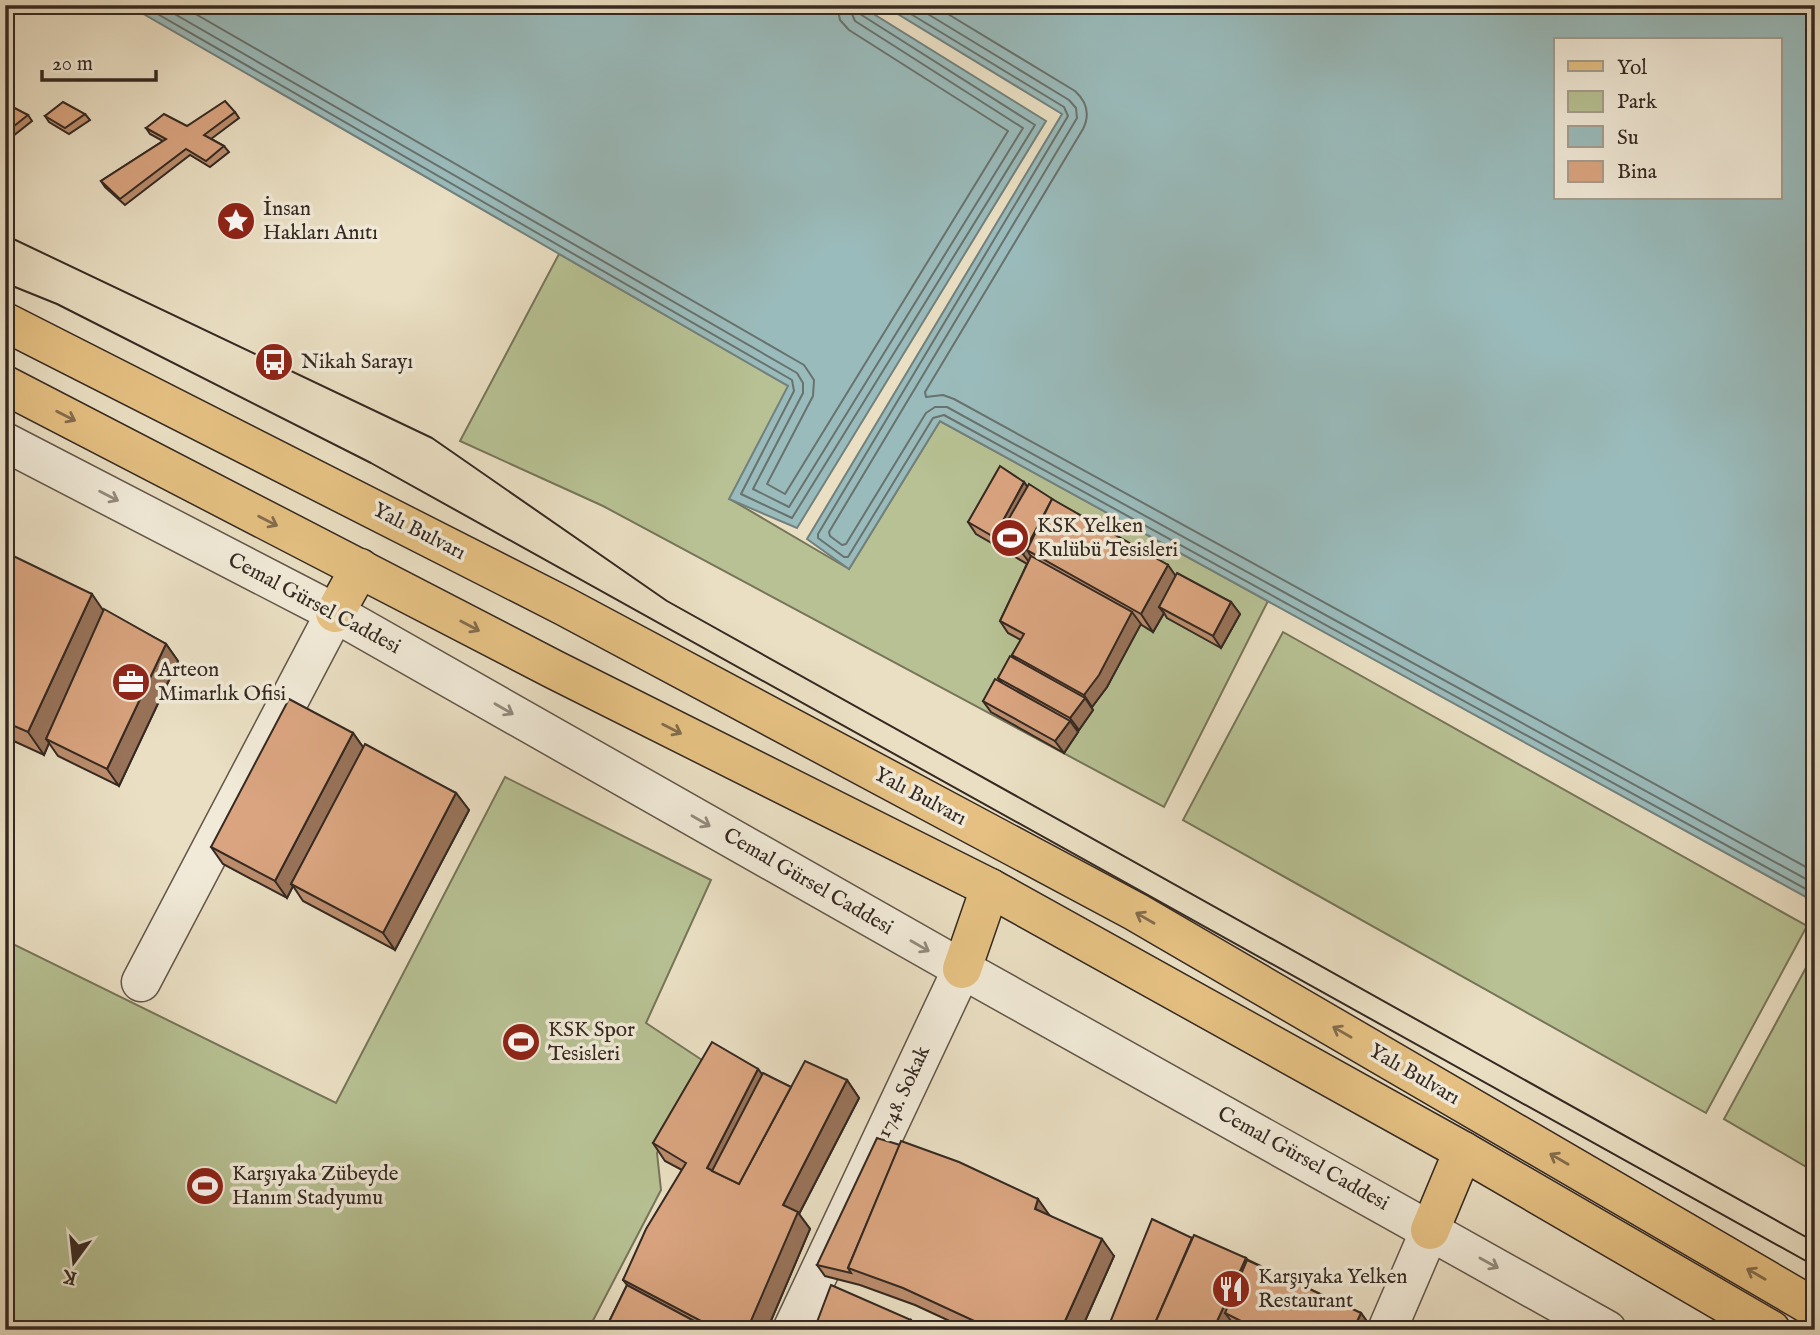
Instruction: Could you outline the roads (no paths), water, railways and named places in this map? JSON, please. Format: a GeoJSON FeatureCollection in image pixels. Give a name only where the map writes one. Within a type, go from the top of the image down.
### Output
{"type":"FeatureCollection","features":[{"type":"Feature","properties":{"kind":"main road","name":"Yalı Bulvarı"},"geometry":{"type":"LineString","coordinates":[[5,322],[564,606],[1136,912],[1815,1308]]}},
{"type":"Feature","properties":{"kind":"main road","name":"Yalı Bulvarı"},"geometry":{"type":"LineString","coordinates":[[5,385],[555,670],[990,888],[1463,1151],[1772,1330]]}},
{"type":"Feature","properties":{"kind":"main road"},"geometry":{"type":"LineString","coordinates":[[335,612],[360,568]]}},
{"type":"Feature","properties":{"kind":"main road"},"geometry":{"type":"LineString","coordinates":[[962,969],[990,888]]}},
{"type":"Feature","properties":{"kind":"main road"},"geometry":{"type":"LineString","coordinates":[[1430,1230],[1463,1151]]}},
{"type":"Feature","properties":{"kind":"street","name":"Cemal Gürsel Caddesi"},"geometry":{"type":"LineString","coordinates":[[5,442],[335,612],[962,969],[1607,1330]]}},
{"type":"Feature","properties":{"kind":"street"},"geometry":{"type":"LineString","coordinates":[[141,982],[335,612]]}},
{"type":"Feature","properties":{"kind":"street","name":"1748. Sokak"},"geometry":{"type":"LineString","coordinates":[[792,1330],[962,969]]}},
{"type":"Feature","properties":{"kind":"street"},"geometry":{"type":"LineString","coordinates":[[1387,1330],[1430,1230]]}},
{"type":"Feature","properties":{"kind":"water"},"geometry":{"type":"Polygon","coordinates":[[[128,5],[859,5],[1046,121],[797,528],[729,499],[788,386],[128,5]]]}},
{"type":"Feature","properties":{"kind":"water"},"geometry":{"type":"Polygon","coordinates":[[[883,5],[1815,5],[1815,902],[940,421],[849,569],[807,539],[1062,114],[883,5]]]}},
{"type":"Feature","properties":{"kind":"tram line"},"geometry":{"type":"LineString","coordinates":[[5,235],[432,438],[667,601],[1815,1242]]}},
{"type":"Feature","properties":{"kind":"tram line"},"geometry":{"type":"LineString","coordinates":[[5,283],[57,304],[371,463],[1815,1266]]}},
{"type":"Feature","properties":{"kind":"place","name":"İnsan Hakları Anıtı"},"geometry":{"type":"Point","coordinates":[236,221]}},
{"type":"Feature","properties":{"kind":"place","name":"Nikah Sarayı"},"geometry":{"type":"Point","coordinates":[274,362]}},
{"type":"Feature","properties":{"kind":"place","name":"KSK Yelken Kulübü Tesisleri"},"geometry":{"type":"Point","coordinates":[1010,538]}},
{"type":"Feature","properties":{"kind":"place","name":"Arteon Mimarlık Ofisi"},"geometry":{"type":"Point","coordinates":[131,682]}},
{"type":"Feature","properties":{"kind":"place","name":"KSK Spor Tesisleri"},"geometry":{"type":"Point","coordinates":[521,1042]}},
{"type":"Feature","properties":{"kind":"place","name":"Karşıyaka Zübeyde Hanım Stadyumu"},"geometry":{"type":"Point","coordinates":[205,1186]}},
{"type":"Feature","properties":{"kind":"place","name":"Karşıyaka Yelken Restaurant"},"geometry":{"type":"Point","coordinates":[1231,1289]}}]}
